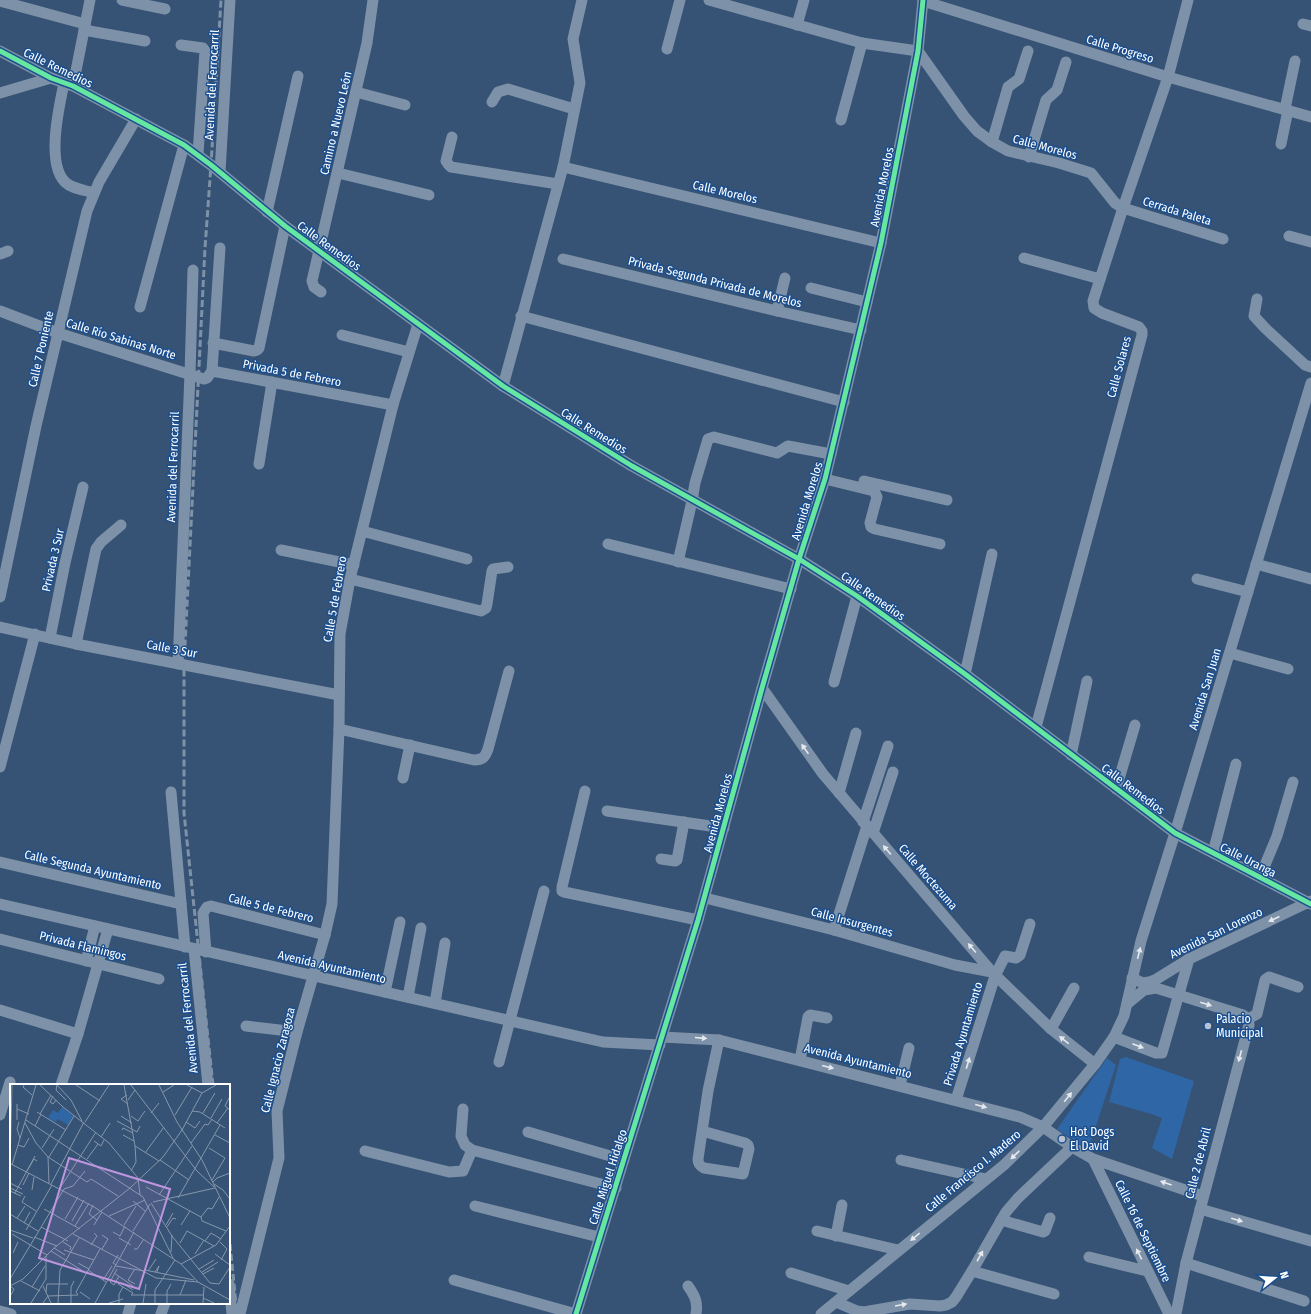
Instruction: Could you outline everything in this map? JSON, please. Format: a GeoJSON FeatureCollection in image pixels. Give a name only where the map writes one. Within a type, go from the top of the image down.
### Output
{"type":"FeatureCollection","features":[{"type":"Feature","properties":{"kind":"street"},"geometry":{"type":"LineString","coordinates":[[122,0],[166,9]]}},
{"type":"Feature","properties":{"kind":"street","name":"Avenida del Ferrocarril"},"geometry":{"type":"LineString","coordinates":[[220,172],[230,0]]}},
{"type":"Feature","properties":{"kind":"street","name":"Camino a Nuevo León"},"geometry":{"type":"LineString","coordinates":[[321,292],[314,287],[312,281],[367,43],[372,0]]}},
{"type":"Feature","properties":{"kind":"street"},"geometry":{"type":"LineString","coordinates":[[503,386],[563,167],[580,83],[573,39],[582,0]]}},
{"type":"Feature","properties":{"kind":"street"},"geometry":{"type":"LineString","coordinates":[[667,49],[680,0]]}},
{"type":"Feature","properties":{"kind":"street"},"geometry":{"type":"LineString","coordinates":[[709,0],[746,5],[797,25],[862,43],[918,52]]}},
{"type":"Feature","properties":{"kind":"street"},"geometry":{"type":"LineString","coordinates":[[797,25],[804,0]]}},
{"type":"Feature","properties":{"kind":"street","name":"Calle Solares"},"geometry":{"type":"LineString","coordinates":[[1036,727],[1142,335],[1142,331],[1139,327],[1102,313],[1094,308],[1093,301],[1168,77],[1188,0]]}},
{"type":"Feature","properties":{"kind":"street"},"geometry":{"type":"LineString","coordinates":[[0,1],[84,27],[146,40]]}},
{"type":"Feature","properties":{"kind":"street"},"geometry":{"type":"LineString","coordinates":[[88,1],[84,27],[68,84],[55,143],[56,161],[61,177],[66,183],[72,186],[94,193]]}},
{"type":"Feature","properties":{"kind":"street","name":"Calle Progreso"},"geometry":{"type":"LineString","coordinates":[[923,1],[1168,77],[1311,116]]}},
{"type":"Feature","properties":{"kind":"street","name":"Avenida Morelos"},"geometry":{"type":"LineString","coordinates":[[661,1041],[705,898],[799,559],[826,476],[881,243],[918,52],[923,1]]}},
{"type":"Feature","properties":{"kind":"street"},"geometry":{"type":"LineString","coordinates":[[841,120],[862,43]]}},
{"type":"Feature","properties":{"kind":"street"},"geometry":{"type":"LineString","coordinates":[[181,45],[203,48],[205,51],[198,154]]}},
{"type":"Feature","properties":{"kind":"street","name":"Calle Remedios"},"geometry":{"type":"LineString","coordinates":[[0,51],[51,78],[68,84],[136,119],[198,154],[285,226],[503,386],[604,450],[692,501],[799,559],[857,596],[965,674],[1175,833]]}},
{"type":"Feature","properties":{"kind":"street"},"geometry":{"type":"LineString","coordinates":[[992,142],[1008,87],[1019,79],[1028,51]]}},
{"type":"Feature","properties":{"kind":"street","name":"Calle Morelos"},"geometry":{"type":"LineString","coordinates":[[918,52],[964,116],[977,131],[1008,151],[1059,163],[1091,173],[1116,203],[1123,208]]}},
{"type":"Feature","properties":{"kind":"street"},"geometry":{"type":"LineString","coordinates":[[1281,144],[1295,61]]}},
{"type":"Feature","properties":{"kind":"street"},"geometry":{"type":"LineString","coordinates":[[1029,157],[1046,100],[1057,90],[1066,62]]}},
{"type":"Feature","properties":{"kind":"street"},"geometry":{"type":"LineString","coordinates":[[267,212],[298,76]]}},
{"type":"Feature","properties":{"kind":"street"},"geometry":{"type":"LineString","coordinates":[[0,93],[51,78]]}},
{"type":"Feature","properties":{"kind":"street"},"geometry":{"type":"LineString","coordinates":[[492,102],[498,92],[508,89],[574,109]]}},
{"type":"Feature","properties":{"kind":"street"},"geometry":{"type":"LineString","coordinates":[[356,92],[405,105]]}},
{"type":"Feature","properties":{"kind":"street","name":"Calle 7 Poniente"},"geometry":{"type":"LineString","coordinates":[[0,597],[36,426],[87,211],[94,193],[136,119]]}},
{"type":"Feature","properties":{"kind":"street"},"geometry":{"type":"LineString","coordinates":[[452,137],[446,161],[451,167],[558,184]]}},
{"type":"Feature","properties":{"kind":"street"},"geometry":{"type":"LineString","coordinates":[[140,308],[184,145]]}},
{"type":"Feature","properties":{"kind":"street","name":"Calle Morelos"},"geometry":{"type":"LineString","coordinates":[[563,167],[881,243]]}},
{"type":"Feature","properties":{"kind":"street"},"geometry":{"type":"LineString","coordinates":[[338,172],[429,195]]}},
{"type":"Feature","properties":{"kind":"street","name":"Cerrada Paleta"},"geometry":{"type":"LineString","coordinates":[[1123,208],[1223,240]]}},
{"type":"Feature","properties":{"kind":"street","name":"Calle Remedios"},"geometry":{"type":"LineString","coordinates":[[213,343],[254,351],[259,348],[285,226]]}},
{"type":"Feature","properties":{"kind":"street"},"geometry":{"type":"LineString","coordinates":[[1288,236],[1311,242]]}},
{"type":"Feature","properties":{"kind":"street"},"geometry":{"type":"LineString","coordinates":[[212,371],[220,248]]}},
{"type":"Feature","properties":{"kind":"street"},"geometry":{"type":"LineString","coordinates":[[1024,258],[1100,279]]}},
{"type":"Feature","properties":{"kind":"street","name":"Privada Segunda Privada de Morelos"},"geometry":{"type":"LineString","coordinates":[[562,259],[861,330]]}},
{"type":"Feature","properties":{"kind":"street","name":"Avenida del Ferrocarril"},"geometry":{"type":"LineString","coordinates":[[178,664],[193,270]]}},
{"type":"Feature","properties":{"kind":"street"},"geometry":{"type":"LineString","coordinates":[[777,311],[786,278]]}},
{"type":"Feature","properties":{"kind":"street"},"geometry":{"type":"LineString","coordinates":[[811,288],[867,302]]}},
{"type":"Feature","properties":{"kind":"street"},"geometry":{"type":"LineString","coordinates":[[1257,299],[1254,316],[1304,365],[1311,367]]}},
{"type":"Feature","properties":{"kind":"street","name":"Calle Río Sabinas Norte"},"geometry":{"type":"LineString","coordinates":[[0,312],[58,333],[190,374]]}},
{"type":"Feature","properties":{"kind":"street"},"geometry":{"type":"LineString","coordinates":[[521,316],[844,402]]}},
{"type":"Feature","properties":{"kind":"street","name":"Calle 5 de Febrero"},"geometry":{"type":"LineString","coordinates":[[314,976],[332,904],[334,882],[340,634],[350,579],[393,405],[418,324]]}},
{"type":"Feature","properties":{"kind":"street"},"geometry":{"type":"LineString","coordinates":[[342,335],[409,352]]}},
{"type":"Feature","properties":{"kind":"street","name":"Privada 5 de Febrero"},"geometry":{"type":"LineString","coordinates":[[190,374],[207,378],[212,371],[393,405]]}},
{"type":"Feature","properties":{"kind":"street"},"geometry":{"type":"LineString","coordinates":[[259,464],[272,382]]}},
{"type":"Feature","properties":{"kind":"street","name":"Avenida San Juan"},"geometry":{"type":"LineString","coordinates":[[1127,1004],[1142,941],[1311,383]]}},
{"type":"Feature","properties":{"kind":"street"},"geometry":{"type":"LineString","coordinates":[[678,562],[695,483],[708,439],[712,437],[777,453],[788,446],[831,454]]}},
{"type":"Feature","properties":{"kind":"street"},"geometry":{"type":"LineString","coordinates":[[826,476],[947,500]]}},
{"type":"Feature","properties":{"kind":"street"},"geometry":{"type":"LineString","coordinates":[[826,476],[874,491],[876,493],[877,497],[870,523],[871,527],[940,544]]}},
{"type":"Feature","properties":{"kind":"street","name":"Privada 3 Sur"},"geometry":{"type":"LineString","coordinates":[[50,638],[65,563],[83,487]]}},
{"type":"Feature","properties":{"kind":"street"},"geometry":{"type":"LineString","coordinates":[[76,644],[96,549],[101,542],[121,525]]}},
{"type":"Feature","properties":{"kind":"street"},"geometry":{"type":"LineString","coordinates":[[362,531],[467,559]]}},
{"type":"Feature","properties":{"kind":"street"},"geometry":{"type":"LineString","coordinates":[[608,544],[791,589]]}},
{"type":"Feature","properties":{"kind":"street"},"geometry":{"type":"LineString","coordinates":[[281,550],[354,565]]}},
{"type":"Feature","properties":{"kind":"street"},"geometry":{"type":"LineString","coordinates":[[965,674],[992,554]]}},
{"type":"Feature","properties":{"kind":"street"},"geometry":{"type":"LineString","coordinates":[[1256,564],[1311,579]]}},
{"type":"Feature","properties":{"kind":"street"},"geometry":{"type":"LineString","coordinates":[[350,579],[481,610],[486,608],[492,571],[496,568],[508,567]]}},
{"type":"Feature","properties":{"kind":"street"},"geometry":{"type":"LineString","coordinates":[[1198,579],[1248,592]]}},
{"type":"Feature","properties":{"kind":"street"},"geometry":{"type":"LineString","coordinates":[[834,682],[857,596]]}},
{"type":"Feature","properties":{"kind":"street","name":"Calle 3 Sur"},"geometry":{"type":"LineString","coordinates":[[0,627],[76,644],[338,695]]}},
{"type":"Feature","properties":{"kind":"street"},"geometry":{"type":"LineString","coordinates":[[0,767],[35,634]]}},
{"type":"Feature","properties":{"kind":"street"},"geometry":{"type":"LineString","coordinates":[[1230,654],[1288,669]]}},
{"type":"Feature","properties":{"kind":"street"},"geometry":{"type":"LineString","coordinates":[[338,729],[474,760],[481,760],[485,756],[488,749],[508,671]]}},
{"type":"Feature","properties":{"kind":"street"},"geometry":{"type":"LineString","coordinates":[[1071,755],[1087,681]]}},
{"type":"Feature","properties":{"kind":"street","name":"Calle Moctezuma"},"geometry":{"type":"LineString","coordinates":[[762,688],[809,755],[839,793],[994,974],[1051,1029],[1095,1064]]}},
{"type":"Feature","properties":{"kind":"street"},"geometry":{"type":"LineString","coordinates":[[1116,789],[1135,725]]}},
{"type":"Feature","properties":{"kind":"street"},"geometry":{"type":"LineString","coordinates":[[839,793],[856,732]]}},
{"type":"Feature","properties":{"kind":"street"},"geometry":{"type":"LineString","coordinates":[[403,778],[410,746]]}},
{"type":"Feature","properties":{"kind":"street"},"geometry":{"type":"LineString","coordinates":[[834,930],[868,827],[888,746]]}},
{"type":"Feature","properties":{"kind":"street"},"geometry":{"type":"LineString","coordinates":[[1213,853],[1236,764]]}},
{"type":"Feature","properties":{"kind":"street"},"geometry":{"type":"LineString","coordinates":[[868,827],[893,772]]}},
{"type":"Feature","properties":{"kind":"street"},"geometry":{"type":"LineString","coordinates":[[1260,877],[1277,836],[1293,782]]}},
{"type":"Feature","properties":{"kind":"street"},"geometry":{"type":"LineString","coordinates":[[585,790],[562,890],[564,892],[698,920]]}},
{"type":"Feature","properties":{"kind":"street","name":"Avenida del Ferrocarril"},"geometry":{"type":"LineString","coordinates":[[171,792],[181,904],[189,948],[208,1084]]}},
{"type":"Feature","properties":{"kind":"street"},"geometry":{"type":"LineString","coordinates":[[607,811],[724,828]]}},
{"type":"Feature","properties":{"kind":"street"},"geometry":{"type":"LineString","coordinates":[[661,859],[677,860],[684,822]]}},
{"type":"Feature","properties":{"kind":"street","name":"Calle Uranga"},"geometry":{"type":"LineString","coordinates":[[1175,833],[1310,903]]}},
{"type":"Feature","properties":{"kind":"street","name":"Calle Segunda Ayuntamiento"},"geometry":{"type":"LineString","coordinates":[[0,862],[181,904]]}},
{"type":"Feature","properties":{"kind":"street"},"geometry":{"type":"LineString","coordinates":[[499,1062],[544,891]]}},
{"type":"Feature","properties":{"kind":"street","name":"Calle Insurgentes"},"geometry":{"type":"LineString","coordinates":[[705,898],[834,930],[994,974]]}},
{"type":"Feature","properties":{"kind":"street","name":"Avenida San Lorenzo"},"geometry":{"type":"LineString","coordinates":[[1132,978],[1143,983],[1149,982],[1189,959],[1310,903]]}},
{"type":"Feature","properties":{"kind":"street","name":"Avenida Ayuntamiento"},"geometry":{"type":"LineString","coordinates":[[0,904],[603,1042],[719,1040],[1020,1116],[1043,1128],[1093,1159],[1203,1196]]}},
{"type":"Feature","properties":{"kind":"street","name":"Calle 5 de Febrero"},"geometry":{"type":"LineString","coordinates":[[206,952],[203,913],[207,907],[211,906],[325,935]]}},
{"type":"Feature","properties":{"kind":"street"},"geometry":{"type":"LineString","coordinates":[[385,992],[400,922]]}},
{"type":"Feature","properties":{"kind":"street","name":"Privada Ayuntamiento"},"geometry":{"type":"LineString","coordinates":[[956,1100],[994,974],[1005,956],[1016,958],[1020,955],[1030,924]]}},
{"type":"Feature","properties":{"kind":"street"},"geometry":{"type":"LineString","coordinates":[[86,961],[95,926]]}},
{"type":"Feature","properties":{"kind":"street"},"geometry":{"type":"LineString","coordinates":[[408,997],[421,928]]}},
{"type":"Feature","properties":{"kind":"street"},"geometry":{"type":"LineString","coordinates":[[61,1084],[78,1034],[108,929]]}},
{"type":"Feature","properties":{"kind":"street","name":"Privada Flamingos"},"geometry":{"type":"LineString","coordinates":[[0,939],[160,979]]}},
{"type":"Feature","properties":{"kind":"street"},"geometry":{"type":"LineString","coordinates":[[435,1003],[445,943]]}},
{"type":"Feature","properties":{"kind":"street"},"geometry":{"type":"LineString","coordinates":[[1114,1036],[1156,1053],[1162,1053],[1189,959]]}},
{"type":"Feature","properties":{"kind":"street","name":"Calle Ignacio Zaragoza"},"geometry":{"type":"LineString","coordinates":[[242,1311],[279,1158],[277,1111],[297,1032],[314,976]]}},
{"type":"Feature","properties":{"kind":"street"},"geometry":{"type":"LineString","coordinates":[[1127,1004],[1144,990],[1156,988],[1243,1015],[1248,1018],[1256,1014],[1265,980],[1269,977],[1298,987]]}},
{"type":"Feature","properties":{"kind":"street"},"geometry":{"type":"LineString","coordinates":[[1051,1029],[1074,988]]}},
{"type":"Feature","properties":{"kind":"street","name":"Calle Francisco I. Madero"},"geometry":{"type":"LineString","coordinates":[[821,1314],[1004,1165],[1043,1128],[1095,1064],[1114,1036],[1121,1023],[1127,1004]]}},
{"type":"Feature","properties":{"kind":"street"},"geometry":{"type":"LineString","coordinates":[[0,1010],[78,1034]]}},
{"type":"Feature","properties":{"kind":"street"},"geometry":{"type":"LineString","coordinates":[[800,1060],[808,1017],[810,1015],[827,1018]]}},
{"type":"Feature","properties":{"kind":"street","name":"Calle 2 de Abril"},"geometry":{"type":"LineString","coordinates":[[1176,1314],[1186,1263],[1249,1025],[1248,1018]]}},
{"type":"Feature","properties":{"kind":"street"},"geometry":{"type":"LineString","coordinates":[[246,1026],[297,1032]]}},
{"type":"Feature","properties":{"kind":"street"},"geometry":{"type":"LineString","coordinates":[[702,1131],[746,1143],[748,1145],[749,1148],[743,1174],[704,1168],[700,1166],[698,1159],[702,1131],[708,1091],[719,1040]]}},
{"type":"Feature","properties":{"kind":"street","name":"Calle Miguel Hidalgo"},"geometry":{"type":"LineString","coordinates":[[576,1314],[661,1041]]}},
{"type":"Feature","properties":{"kind":"street"},"geometry":{"type":"LineString","coordinates":[[900,1086],[909,1048]]}},
{"type":"Feature","properties":{"kind":"street"},"geometry":{"type":"LineString","coordinates":[[0,1116],[10,1082]]}},
{"type":"Feature","properties":{"kind":"street"},"geometry":{"type":"LineString","coordinates":[[463,1109],[461,1136],[465,1145],[472,1150],[616,1188]]}},
{"type":"Feature","properties":{"kind":"street"},"geometry":{"type":"LineString","coordinates":[[528,1132],[624,1160]]}},
{"type":"Feature","properties":{"kind":"street"},"geometry":{"type":"LineString","coordinates":[[836,1302],[857,1311],[864,1312],[910,1304],[936,1310],[946,1305],[956,1297],[1001,1220],[1018,1198],[1072,1147]]}},
{"type":"Feature","properties":{"kind":"street"},"geometry":{"type":"LineString","coordinates":[[365,1151],[449,1172],[463,1171],[472,1150]]}},
{"type":"Feature","properties":{"kind":"street","name":"Calle 16 de Septiembre"},"geometry":{"type":"LineString","coordinates":[[1093,1159],[1169,1314]]}},
{"type":"Feature","properties":{"kind":"street"},"geometry":{"type":"LineString","coordinates":[[901,1160],[986,1179]]}},
{"type":"Feature","properties":{"kind":"street"},"geometry":{"type":"LineString","coordinates":[[836,1236],[842,1205]]}},
{"type":"Feature","properties":{"kind":"street"},"geometry":{"type":"LineString","coordinates":[[475,1206],[599,1237]]}},
{"type":"Feature","properties":{"kind":"street"},"geometry":{"type":"LineString","coordinates":[[1200,1209],[1311,1241]]}},
{"type":"Feature","properties":{"kind":"street"},"geometry":{"type":"LineString","coordinates":[[1001,1220],[1041,1232],[1045,1231],[1050,1218]]}},
{"type":"Feature","properties":{"kind":"street"},"geometry":{"type":"LineString","coordinates":[[817,1231],[898,1250]]}},
{"type":"Feature","properties":{"kind":"street"},"geometry":{"type":"LineString","coordinates":[[1089,1257],[1147,1271]]}},
{"type":"Feature","properties":{"kind":"street"},"geometry":{"type":"LineString","coordinates":[[1186,1263],[1304,1301]]}},
{"type":"Feature","properties":{"kind":"street"},"geometry":{"type":"LineString","coordinates":[[972,1271],[1054,1294]]}},
{"type":"Feature","properties":{"kind":"street"},"geometry":{"type":"LineString","coordinates":[[791,1273],[849,1291]]}},
{"type":"Feature","properties":{"kind":"street"},"geometry":{"type":"LineString","coordinates":[[454,1280],[576,1314]]}},
{"type":"Feature","properties":{"kind":"street"},"geometry":{"type":"LineString","coordinates":[[688,1286],[695,1296],[696,1314]]}},
{"type":"Feature","properties":{"kind":"street"},"geometry":{"type":"LineString","coordinates":[[230,1294],[232,1314]]}},
{"type":"Feature","properties":{"kind":"street"},"geometry":{"type":"LineString","coordinates":[[128,1314],[131,1304]]}},
{"type":"Feature","properties":{"kind":"street"},"geometry":{"type":"LineString","coordinates":[[161,1314],[165,1304]]}},
{"type":"Feature","properties":{"kind":"street"},"geometry":{"type":"LineString","coordinates":[[0,1311],[11,1314]]}},
{"type":"Feature","properties":{"kind":"shaded area"},"geometry":{"type":"Polygon","coordinates":[[[1126,1057],[1194,1081],[1172,1159],[1152,1148],[1162,1118],[1109,1102],[1120,1059],[1126,1057]]]}},
{"type":"Feature","properties":{"kind":"shaded area"},"geometry":{"type":"Polygon","coordinates":[[[1107,1058],[1116,1065],[1088,1150],[1057,1129],[1107,1058]]]}},
{"type":"Feature","properties":{"kind":"railway"},"geometry":{"type":"LineString","coordinates":[[213,1084],[184,813],[184,665],[205,248],[221,0]]}},
{"type":"Feature","properties":{"kind":"railway"},"geometry":{"type":"LineString","coordinates":[[230,1244],[237,1314]]}},
{"type":"Feature","properties":{"kind":"cycle path"},"geometry":{"type":"LineString","coordinates":[[576,1314],[698,920],[799,559],[825,479],[881,243],[918,51],[923,0]]}},
{"type":"Feature","properties":{"kind":"cycle path"},"geometry":{"type":"LineString","coordinates":[[0,51],[51,78],[73,86],[184,145],[211,165],[285,226],[503,386],[632,466],[799,559],[857,596],[965,674],[1175,833],[1311,904]]}},
{"type":"Feature","properties":{"kind":"place","name":"Palacio Municipal"},"geometry":{"type":"Point","coordinates":[1208,1026]}},
{"type":"Feature","properties":{"kind":"place","name":"Hot Dogs El David"},"geometry":{"type":"Point","coordinates":[1062,1139]}}]}
